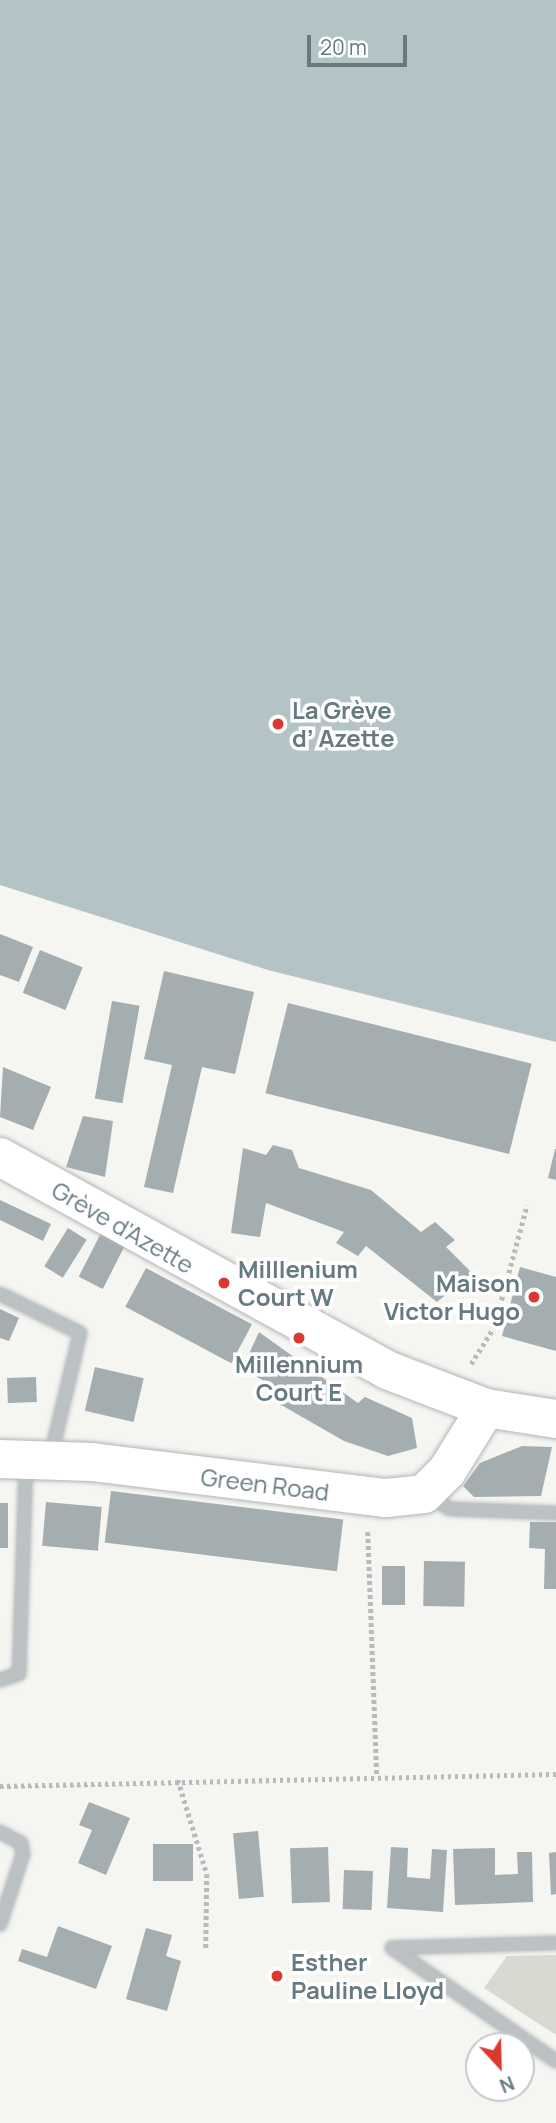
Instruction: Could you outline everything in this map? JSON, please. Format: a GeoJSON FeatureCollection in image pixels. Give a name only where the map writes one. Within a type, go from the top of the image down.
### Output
{"type":"FeatureCollection","features":[{"type":"Feature","properties":{"kind":"main road","name":"Grève d'Azette"},"geometry":{"type":"LineString","coordinates":[[0,1157],[387,1370],[486,1408],[556,1419]]}},
{"type":"Feature","properties":{"kind":"main road"},"geometry":{"type":"LineString","coordinates":[[424,1494],[447,1471],[486,1408]]}},
{"type":"Feature","properties":{"kind":"main road","name":"Green Road"},"geometry":{"type":"LineString","coordinates":[[25,1459],[376,1497],[424,1494]]}},
{"type":"Feature","properties":{"kind":"street"},"geometry":{"type":"LineString","coordinates":[[0,1294],[79,1333],[25,1459],[19,1674],[0,1680]]}},
{"type":"Feature","properties":{"kind":"street"},"geometry":{"type":"LineString","coordinates":[[424,1494],[450,1509],[556,1513]]}},
{"type":"Feature","properties":{"kind":"street"},"geometry":{"type":"LineString","coordinates":[[0,1832],[21,1843],[23,1854],[0,1924]]}},
{"type":"Feature","properties":{"kind":"street"},"geometry":{"type":"LineString","coordinates":[[556,1943],[392,1948],[556,2061]]}},
{"type":"Feature","properties":{"kind":"path"},"geometry":{"type":"LineString","coordinates":[[474,1357],[494,1327],[527,1205]]}},
{"type":"Feature","properties":{"kind":"path"},"geometry":{"type":"LineString","coordinates":[[368,1530],[377,1777]]}},
{"type":"Feature","properties":{"kind":"path"},"geometry":{"type":"LineString","coordinates":[[0,1786],[178,1780],[556,1774]]}},
{"type":"Feature","properties":{"kind":"path"},"geometry":{"type":"LineString","coordinates":[[178,1780],[207,1874],[206,1948]]}},
{"type":"Feature","properties":{"kind":"shaded area"},"geometry":{"type":"Polygon","coordinates":[[[0,0],[556,0],[556,1042],[268,970],[0,885],[0,0]]]}},
{"type":"Feature","properties":{"kind":"shaded area"},"geometry":{"type":"Polygon","coordinates":[[[556,1955],[556,2035],[484,1988],[507,1956],[556,1955]]]}},
{"type":"Feature","properties":{"kind":"building"},"geometry":{"type":"Polygon","coordinates":[[[0,934],[33,947],[19,982],[0,975],[0,934]]]}},
{"type":"Feature","properties":{"kind":"building"},"geometry":{"type":"Polygon","coordinates":[[[40,950],[83,967],[65,1010],[23,993],[40,950]]]}},
{"type":"Feature","properties":{"kind":"building"},"geometry":{"type":"Polygon","coordinates":[[[164,971],[254,992],[235,1074],[202,1067],[173,1193],[144,1187],[172,1065],[144,1059],[164,971]]]}},
{"type":"Feature","properties":{"kind":"building"},"geometry":{"type":"Polygon","coordinates":[[[112,1001],[140,1006],[122,1103],[95,1098],[112,1001]]]}},
{"type":"Feature","properties":{"kind":"building"},"geometry":{"type":"Polygon","coordinates":[[[288,1003],[532,1064],[509,1154],[266,1093],[288,1003]]]}},
{"type":"Feature","properties":{"kind":"building"},"geometry":{"type":"Polygon","coordinates":[[[3,1067],[51,1087],[33,1130],[0,1117],[3,1067]]]}},
{"type":"Feature","properties":{"kind":"building"},"geometry":{"type":"Polygon","coordinates":[[[83,1116],[113,1121],[105,1177],[66,1167],[83,1116]]]}},
{"type":"Feature","properties":{"kind":"building"},"geometry":{"type":"Polygon","coordinates":[[[273,1145],[292,1150],[299,1168],[371,1190],[421,1232],[435,1222],[455,1240],[446,1247],[472,1273],[437,1302],[366,1246],[358,1256],[336,1243],[344,1232],[266,1203],[260,1237],[231,1233],[243,1148],[266,1155],[273,1145]]]}},
{"type":"Feature","properties":{"kind":"building"},"geometry":{"type":"Polygon","coordinates":[[[556,1149],[556,1180],[548,1178],[556,1149]]]}},
{"type":"Feature","properties":{"kind":"building"},"geometry":{"type":"Polygon","coordinates":[[[0,1200],[51,1224],[43,1241],[0,1220],[0,1200]]]}},
{"type":"Feature","properties":{"kind":"building"},"geometry":{"type":"Polygon","coordinates":[[[68,1228],[87,1240],[63,1278],[44,1266],[68,1228]]]}},
{"type":"Feature","properties":{"kind":"building"},"geometry":{"type":"Polygon","coordinates":[[[101,1233],[125,1245],[103,1289],[79,1277],[101,1233]]]}},
{"type":"Feature","properties":{"kind":"building","name":"Maison Victor Hugo"},"geometry":{"type":"Polygon","coordinates":[[[520,1267],[556,1277],[556,1351],[502,1336],[520,1267]]]}},
{"type":"Feature","properties":{"kind":"building"},"geometry":{"type":"Polygon","coordinates":[[[146,1268],[252,1324],[231,1363],[125,1307],[146,1268]]]}},
{"type":"Feature","properties":{"kind":"building"},"geometry":{"type":"Polygon","coordinates":[[[0,1309],[19,1318],[9,1341],[0,1338],[0,1309]]]}},
{"type":"Feature","properties":{"kind":"building"},"geometry":{"type":"Polygon","coordinates":[[[259,1332],[358,1403],[365,1397],[412,1418],[417,1448],[388,1456],[344,1441],[276,1402],[285,1392],[242,1369],[259,1332]]]}},
{"type":"Feature","properties":{"kind":"building"},"geometry":{"type":"Polygon","coordinates":[[[95,1367],[144,1378],[134,1422],[85,1411],[95,1367]]]}},
{"type":"Feature","properties":{"kind":"building"},"geometry":{"type":"Polygon","coordinates":[[[36,1377],[37,1402],[8,1403],[7,1378],[36,1377]]]}},
{"type":"Feature","properties":{"kind":"building"},"geometry":{"type":"Polygon","coordinates":[[[522,1446],[552,1447],[541,1496],[474,1497],[463,1486],[480,1463],[522,1446]]]}},
{"type":"Feature","properties":{"kind":"building"},"geometry":{"type":"Polygon","coordinates":[[[111,1491],[343,1520],[337,1571],[105,1543],[111,1491]]]}},
{"type":"Feature","properties":{"kind":"building"},"geometry":{"type":"Polygon","coordinates":[[[46,1502],[102,1507],[98,1551],[42,1546],[46,1502]]]}},
{"type":"Feature","properties":{"kind":"building"},"geometry":{"type":"Polygon","coordinates":[[[0,1503],[8,1503],[8,1548],[0,1548],[0,1503]]]}},
{"type":"Feature","properties":{"kind":"building"},"geometry":{"type":"Polygon","coordinates":[[[530,1522],[556,1522],[556,1589],[544,1589],[545,1549],[529,1548],[530,1522]]]}},
{"type":"Feature","properties":{"kind":"building"},"geometry":{"type":"Polygon","coordinates":[[[424,1561],[465,1562],[464,1607],[423,1606],[424,1561]]]}},
{"type":"Feature","properties":{"kind":"building"},"geometry":{"type":"Polygon","coordinates":[[[382,1566],[405,1566],[405,1605],[382,1605],[382,1566]]]}},
{"type":"Feature","properties":{"kind":"building"},"geometry":{"type":"Polygon","coordinates":[[[89,1802],[130,1818],[106,1875],[78,1863],[92,1830],[79,1825],[89,1802]]]}},
{"type":"Feature","properties":{"kind":"building"},"geometry":{"type":"Polygon","coordinates":[[[258,1831],[264,1897],[239,1899],[233,1833],[258,1831]]]}},
{"type":"Feature","properties":{"kind":"building"},"geometry":{"type":"Polygon","coordinates":[[[153,1844],[193,1844],[193,1881],[153,1881],[153,1844]]]}},
{"type":"Feature","properties":{"kind":"building"},"geometry":{"type":"Polygon","coordinates":[[[328,1847],[330,1902],[292,1903],[290,1848],[328,1847]]]}},
{"type":"Feature","properties":{"kind":"building"},"geometry":{"type":"Polygon","coordinates":[[[391,1847],[408,1848],[407,1877],[430,1879],[432,1849],[447,1850],[443,1912],[387,1908],[391,1847]]]}},
{"type":"Feature","properties":{"kind":"building"},"geometry":{"type":"Polygon","coordinates":[[[495,1848],[495,1875],[518,1874],[517,1852],[532,1852],[533,1902],[455,1905],[453,1849],[495,1848]]]}},
{"type":"Feature","properties":{"kind":"building"},"geometry":{"type":"Polygon","coordinates":[[[556,1852],[556,1894],[551,1895],[549,1853],[556,1852]]]}},
{"type":"Feature","properties":{"kind":"building"},"geometry":{"type":"Polygon","coordinates":[[[344,1870],[373,1871],[372,1910],[343,1909],[344,1870]]]}},
{"type":"Feature","properties":{"kind":"building"},"geometry":{"type":"Polygon","coordinates":[[[58,1926],[112,1946],[96,1989],[18,1961],[22,1949],[47,1957],[58,1926]]]}},
{"type":"Feature","properties":{"kind":"building"},"geometry":{"type":"Polygon","coordinates":[[[146,1928],[172,1935],[166,1956],[181,1961],[167,2011],[126,1999],[146,1928]]]}},
{"type":"Feature","properties":{"kind":"place","name":"La Grève d’ Azette"},"geometry":{"type":"Point","coordinates":[278,724]}},
{"type":"Feature","properties":{"kind":"place","name":"Milllenium Court W"},"geometry":{"type":"Point","coordinates":[224,1283]}},
{"type":"Feature","properties":{"kind":"place","name":"Maison Victor Hugo"},"geometry":{"type":"Point","coordinates":[534,1297]}},
{"type":"Feature","properties":{"kind":"place","name":"Millennium Court E"},"geometry":{"type":"Point","coordinates":[299,1338]}},
{"type":"Feature","properties":{"kind":"place","name":"Esther Pauline Lloyd"},"geometry":{"type":"Point","coordinates":[277,1976]}}]}
